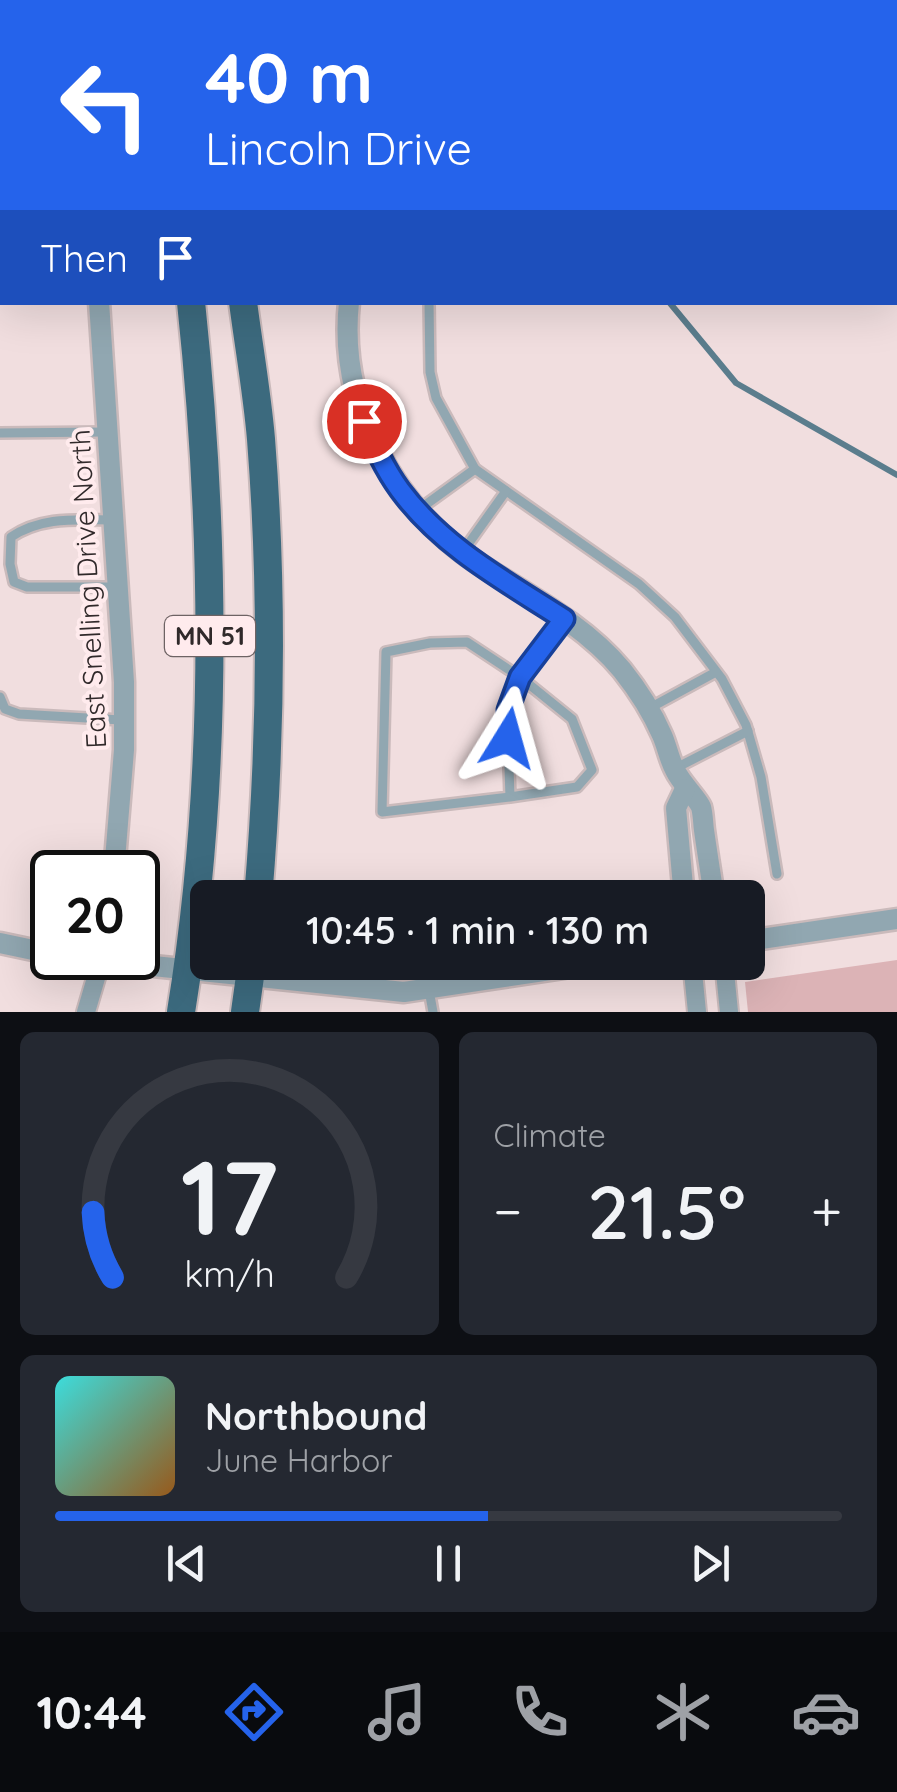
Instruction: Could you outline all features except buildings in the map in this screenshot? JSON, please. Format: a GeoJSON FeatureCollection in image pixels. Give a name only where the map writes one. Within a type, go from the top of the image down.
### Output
{"type":"FeatureCollection","features":[{"type":"Feature","properties":{"kind":"highway","name":"MN 51"},"geometry":{"type":"LineString","coordinates":[[181,1012],[204,808],[210,622],[209,530],[191,305]]}},
{"type":"Feature","properties":{"kind":"highway","name":"MN 51"},"geometry":{"type":"LineString","coordinates":[[242,305],[260,436],[266,540],[267,748],[259,880]]}},
{"type":"Feature","properties":{"kind":"highway"},"geometry":{"type":"LineString","coordinates":[[245,1012],[249,980]]}},
{"type":"Feature","properties":{"kind":"street","name":"East Snelling Drive North"},"geometry":{"type":"LineString","coordinates":[[99,305],[124,720],[117,850]]}},
{"type":"Feature","properties":{"kind":"street"},"geometry":{"type":"LineString","coordinates":[[348,305],[353,384],[378,456],[398,488],[450,544],[564,619],[621,669],[661,733],[685,788],[701,806],[711,880]]}},
{"type":"Feature","properties":{"kind":"street"},"geometry":{"type":"LineString","coordinates":[[682,880],[676,808],[685,788]]}},
{"type":"Feature","properties":{"kind":"street"},"geometry":{"type":"LineString","coordinates":[[765,938],[897,919]]}},
{"type":"Feature","properties":{"kind":"street"},"geometry":{"type":"LineString","coordinates":[[0,942],[30,949]]}},
{"type":"Feature","properties":{"kind":"street"},"geometry":{"type":"LineString","coordinates":[[160,966],[188,970]]}},
{"type":"Feature","properties":{"kind":"street"},"geometry":{"type":"LineString","coordinates":[[86,1012],[95,980]]}},
{"type":"Feature","properties":{"kind":"street"},"geometry":{"type":"LineString","coordinates":[[324,980],[404,992],[482,980]]}},
{"type":"Feature","properties":{"kind":"street"},"geometry":{"type":"LineString","coordinates":[[693,980],[696,1012]]}},
{"type":"Feature","properties":{"kind":"street"},"geometry":{"type":"LineString","coordinates":[[726,980],[729,1012]]}},
{"type":"Feature","properties":{"kind":"lane"},"geometry":{"type":"LineString","coordinates":[[429,305],[430,372],[436,398],[475,469],[639,584],[675,617],[716,672],[748,731],[761,777],[777,874]]}},
{"type":"Feature","properties":{"kind":"lane"},"geometry":{"type":"LineString","coordinates":[[0,433],[108,432]]}},
{"type":"Feature","properties":{"kind":"lane"},"geometry":{"type":"LineString","coordinates":[[417,511],[475,469]]}},
{"type":"Feature","properties":{"kind":"lane"},"geometry":{"type":"LineString","coordinates":[[462,552],[506,492]]}},
{"type":"Feature","properties":{"kind":"lane"},"geometry":{"type":"LineString","coordinates":[[114,520],[56,520],[27,526],[11,537],[10,564],[14,582],[27,587],[119,587]]}},
{"type":"Feature","properties":{"kind":"lane"},"geometry":{"type":"LineString","coordinates":[[510,797],[508,710],[520,677],[564,619]]}},
{"type":"Feature","properties":{"kind":"lane"},"geometry":{"type":"LineString","coordinates":[[467,642],[520,677],[572,719],[592,770],[577,787],[510,797],[382,812],[386,652],[430,643],[467,642]]}},
{"type":"Feature","properties":{"kind":"lane"},"geometry":{"type":"LineString","coordinates":[[648,709],[716,672]]}},
{"type":"Feature","properties":{"kind":"lane"},"geometry":{"type":"LineString","coordinates":[[0,696],[5,709],[19,714],[124,720]]}},
{"type":"Feature","properties":{"kind":"lane"},"geometry":{"type":"LineString","coordinates":[[674,769],[748,731]]}},
{"type":"Feature","properties":{"kind":"lane"},"geometry":{"type":"LineString","coordinates":[[428,988],[433,1012]]}},
{"type":"Feature","properties":{"kind":"shaded area"},"geometry":{"type":"Polygon","coordinates":[[[897,960],[897,1012],[748,1012],[745,982],[897,960]]]}},
{"type":"Feature","properties":{"kind":"waterway"},"geometry":{"type":"LineString","coordinates":[[671,305],[736,383],[897,475]]}},
{"type":"Feature","properties":{"kind":"route"},"geometry":{"type":"LineString","coordinates":[[364,421],[378,456],[422,518],[450,544],[564,619],[520,677],[508,710],[508,738]]}}]}
